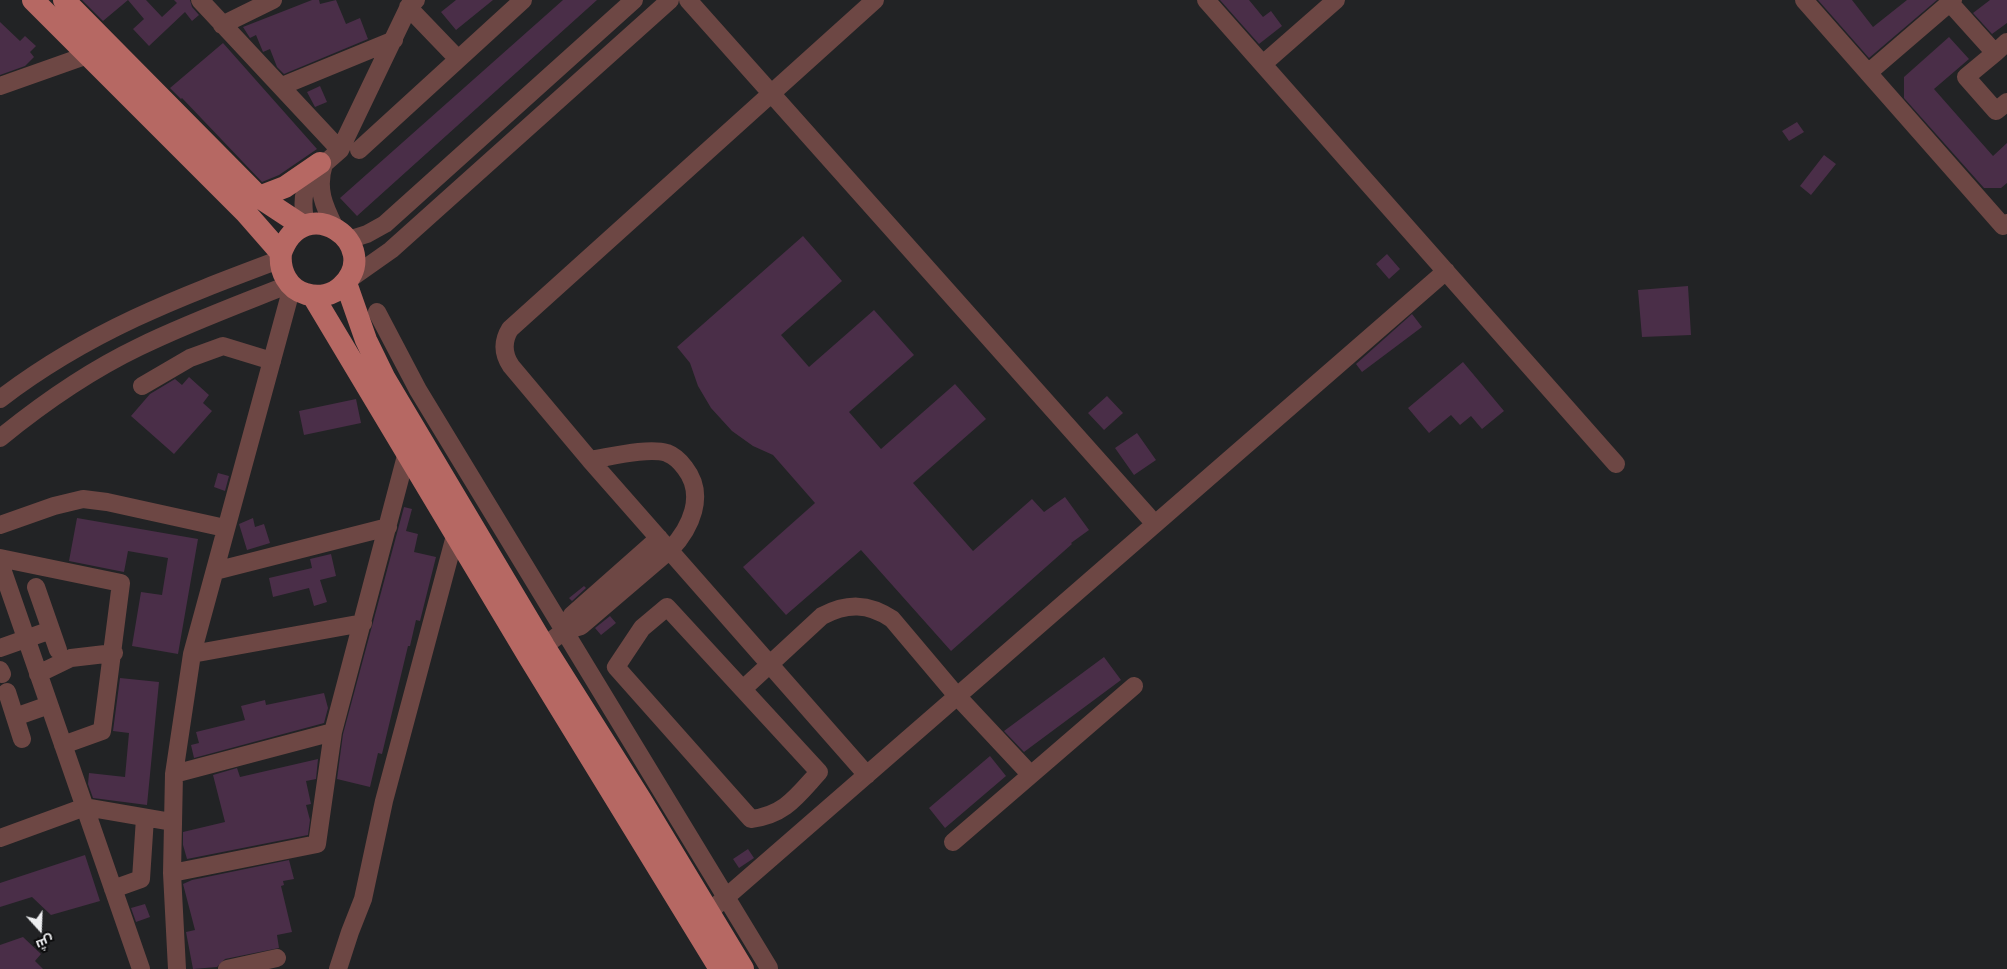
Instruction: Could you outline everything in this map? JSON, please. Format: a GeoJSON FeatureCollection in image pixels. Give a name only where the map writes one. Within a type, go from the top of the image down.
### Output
{"type":"FeatureCollection","features":[{"type":"Feature","properties":{"kind":"main road"},"geometry":{"type":"LineString","coordinates":[[33,0],[246,214],[281,256]]}},
{"type":"Feature","properties":{"kind":"main road"},"geometry":{"type":"LineString","coordinates":[[64,0],[259,197],[305,225]]}},
{"type":"Feature","properties":{"kind":"main road"},"geometry":{"type":"LineString","coordinates":[[259,197],[285,187],[322,164]]}},
{"type":"Feature","properties":{"kind":"main road"},"geometry":{"type":"LineString","coordinates":[[326,224],[342,234],[352,248],[353,265],[346,282],[331,293],[313,296],[291,286],[281,268],[281,256],[289,236],[305,225],[326,224]]}},
{"type":"Feature","properties":{"kind":"main road"},"geometry":{"type":"LineString","coordinates":[[346,282],[366,340],[384,379],[537,652]]}},
{"type":"Feature","properties":{"kind":"main road"},"geometry":{"type":"LineString","coordinates":[[313,296],[456,532],[537,652],[701,918],[743,969]]}},
{"type":"Feature","properties":{"kind":"main road"},"geometry":{"type":"LineString","coordinates":[[701,918],[720,969]]}},
{"type":"Feature","properties":{"kind":"street"},"geometry":{"type":"LineString","coordinates":[[200,0],[340,150]]}},
{"type":"Feature","properties":{"kind":"street"},"geometry":{"type":"LineString","coordinates":[[222,25],[273,0]]}},
{"type":"Feature","properties":{"kind":"street"},"geometry":{"type":"LineString","coordinates":[[360,150],[523,0]]}},
{"type":"Feature","properties":{"kind":"street"},"geometry":{"type":"LineString","coordinates":[[322,164],[320,194],[342,234],[367,234],[385,224],[634,0]]}},
{"type":"Feature","properties":{"kind":"street"},"geometry":{"type":"LineString","coordinates":[[346,282],[391,250],[670,0]]}},
{"type":"Feature","properties":{"kind":"street"},"geometry":{"type":"LineString","coordinates":[[688,0],[773,92],[1154,524]]}},
{"type":"Feature","properties":{"kind":"street"},"geometry":{"type":"LineString","coordinates":[[867,774],[590,460],[506,359],[504,347],[506,336],[510,329],[875,0]]}},
{"type":"Feature","properties":{"kind":"street"},"geometry":{"type":"LineString","coordinates":[[1206,0],[1616,464]]}},
{"type":"Feature","properties":{"kind":"street"},"geometry":{"type":"LineString","coordinates":[[1263,64],[1336,0]]}},
{"type":"Feature","properties":{"kind":"street"},"geometry":{"type":"LineString","coordinates":[[1804,0],[2004,226],[2007,223]]}},
{"type":"Feature","properties":{"kind":"street"},"geometry":{"type":"LineString","coordinates":[[1868,74],[1952,1],[2001,48],[1966,77],[1996,111],[2007,102]]}},
{"type":"Feature","properties":{"kind":"street"},"geometry":{"type":"LineString","coordinates":[[305,225],[302,206],[304,190],[322,164],[340,150],[412,2],[458,59]]}},
{"type":"Feature","properties":{"kind":"street"},"geometry":{"type":"LineString","coordinates":[[282,86],[394,40]]}},
{"type":"Feature","properties":{"kind":"street"},"geometry":{"type":"LineString","coordinates":[[1,84],[111,47]]}},
{"type":"Feature","properties":{"kind":"street"},"geometry":{"type":"LineString","coordinates":[[0,399],[26,379],[76,347],[128,320],[281,256]]}},
{"type":"Feature","properties":{"kind":"street"},"geometry":{"type":"LineString","coordinates":[[701,918],[727,898],[1446,271]]}},
{"type":"Feature","properties":{"kind":"street"},"geometry":{"type":"LineString","coordinates":[[177,969],[172,873],[174,774],[192,654],[291,286]]}},
{"type":"Feature","properties":{"kind":"street"},"geometry":{"type":"LineString","coordinates":[[0,438],[44,404],[90,374],[139,347],[291,286]]}},
{"type":"Feature","properties":{"kind":"street"},"geometry":{"type":"LineString","coordinates":[[377,312],[418,390],[769,968]]}},
{"type":"Feature","properties":{"kind":"street"},"geometry":{"type":"LineString","coordinates":[[142,386],[190,358],[223,346],[272,361]]}},
{"type":"Feature","properties":{"kind":"street"},"geometry":{"type":"LineString","coordinates":[[537,652],[564,631],[572,615],[664,544],[680,539],[689,525],[695,505],[695,489],[689,473],[678,460],[666,453],[654,451],[590,460]]}},
{"type":"Feature","properties":{"kind":"street"},"geometry":{"type":"LineString","coordinates":[[172,873],[318,844],[333,732],[407,452]]}},
{"type":"Feature","properties":{"kind":"street"},"geometry":{"type":"LineString","coordinates":[[0,525],[54,506],[83,500],[107,502],[225,528]]}},
{"type":"Feature","properties":{"kind":"street"},"geometry":{"type":"LineString","coordinates":[[215,571],[388,527]]}},
{"type":"Feature","properties":{"kind":"street"},"geometry":{"type":"LineString","coordinates":[[338,969],[363,900],[384,801],[456,532]]}},
{"type":"Feature","properties":{"kind":"street"},"geometry":{"type":"LineString","coordinates":[[0,558],[121,583],[114,653],[102,731],[63,745]]}},
{"type":"Feature","properties":{"kind":"street"},"geometry":{"type":"LineString","coordinates":[[0,563],[141,969]]}},
{"type":"Feature","properties":{"kind":"street"},"geometry":{"type":"LineString","coordinates":[[36,587],[58,650]]}},
{"type":"Feature","properties":{"kind":"street"},"geometry":{"type":"LineString","coordinates":[[743,689],[822,616],[837,608],[855,605],[878,610],[892,619],[957,696],[1030,774]]}},
{"type":"Feature","properties":{"kind":"street"},"geometry":{"type":"LineString","coordinates":[[667,607],[743,689],[819,772],[791,803],[769,817],[751,819],[616,667],[642,628],[667,607]]}},
{"type":"Feature","properties":{"kind":"street"},"geometry":{"type":"LineString","coordinates":[[192,654],[363,623]]}},
{"type":"Feature","properties":{"kind":"street"},"geometry":{"type":"LineString","coordinates":[[0,648],[51,630]]}},
{"type":"Feature","properties":{"kind":"street"},"geometry":{"type":"LineString","coordinates":[[38,674],[72,658],[114,653]]}},
{"type":"Feature","properties":{"kind":"street"},"geometry":{"type":"LineString","coordinates":[[952,842],[1134,686]]}},
{"type":"Feature","properties":{"kind":"street"},"geometry":{"type":"LineString","coordinates":[[7,692],[22,739]]}},
{"type":"Feature","properties":{"kind":"street"},"geometry":{"type":"LineString","coordinates":[[15,716],[49,705]]}},
{"type":"Feature","properties":{"kind":"street"},"geometry":{"type":"LineString","coordinates":[[174,774],[333,732]]}},
{"type":"Feature","properties":{"kind":"street"},"geometry":{"type":"LineString","coordinates":[[0,838],[85,807],[172,822]]}},
{"type":"Feature","properties":{"kind":"street"},"geometry":{"type":"LineString","coordinates":[[113,889],[141,879],[145,818]]}},
{"type":"Feature","properties":{"kind":"street"},"geometry":{"type":"LineString","coordinates":[[227,969],[277,958]]}},
{"type":"Feature","properties":{"kind":"building"},"geometry":{"type":"Polygon","coordinates":[[[82,0],[128,0],[103,21],[82,0]]]}},
{"type":"Feature","properties":{"kind":"building"},"geometry":{"type":"Polygon","coordinates":[[[128,0],[146,0],[162,17],[177,3],[174,0],[190,0],[192,7],[199,15],[192,21],[185,12],[149,46],[133,29],[144,19],[128,0]]]}},
{"type":"Feature","properties":{"kind":"building"},"geometry":{"type":"Polygon","coordinates":[[[312,0],[319,0],[320,4],[336,0],[346,24],[360,18],[368,39],[284,74],[277,67],[270,49],[263,52],[256,35],[250,38],[243,27],[312,0]]]}},
{"type":"Feature","properties":{"kind":"building"},"geometry":{"type":"Polygon","coordinates":[[[456,0],[493,0],[456,30],[441,12],[456,0]]]}},
{"type":"Feature","properties":{"kind":"building"},"geometry":{"type":"Polygon","coordinates":[[[563,0],[597,0],[357,216],[340,198],[563,0]]]}},
{"type":"Feature","properties":{"kind":"building"},"geometry":{"type":"Polygon","coordinates":[[[1220,0],[1249,0],[1263,17],[1271,11],[1282,26],[1259,44],[1220,0]]]}},
{"type":"Feature","properties":{"kind":"building"},"geometry":{"type":"Polygon","coordinates":[[[1818,0],[1852,0],[1873,27],[1907,0],[1937,0],[1869,58],[1818,0]]]}},
{"type":"Feature","properties":{"kind":"building"},"geometry":{"type":"Polygon","coordinates":[[[1990,0],[2007,0],[2007,23],[1992,34],[1973,13],[1990,0]]]}},
{"type":"Feature","properties":{"kind":"building"},"geometry":{"type":"Polygon","coordinates":[[[0,22],[20,41],[25,36],[36,46],[30,52],[34,57],[25,66],[0,75],[0,22]]]}},
{"type":"Feature","properties":{"kind":"building"},"geometry":{"type":"Polygon","coordinates":[[[1949,37],[1969,59],[1934,89],[1993,156],[2007,143],[2007,183],[2001,188],[1984,188],[1904,98],[1904,77],[1949,37]]]}},
{"type":"Feature","properties":{"kind":"building"},"geometry":{"type":"Polygon","coordinates":[[[223,43],[317,149],[279,175],[262,182],[182,98],[170,88],[223,43]]]}},
{"type":"Feature","properties":{"kind":"building"},"geometry":{"type":"Polygon","coordinates":[[[320,86],[327,102],[315,107],[307,92],[320,86]]]}},
{"type":"Feature","properties":{"kind":"building"},"geometry":{"type":"Polygon","coordinates":[[[1797,122],[1804,132],[1789,141],[1782,131],[1797,122]]]}},
{"type":"Feature","properties":{"kind":"building"},"geometry":{"type":"Polygon","coordinates":[[[1824,155],[1836,164],[1811,195],[1800,186],[1824,155]]]}},
{"type":"Feature","properties":{"kind":"building"},"geometry":{"type":"Polygon","coordinates":[[[803,236],[842,281],[781,335],[809,367],[874,310],[914,355],[849,412],[881,449],[955,384],[986,419],[913,483],[973,551],[1032,499],[1044,512],[1065,497],[1089,530],[1071,543],[951,651],[861,550],[786,615],[743,567],[815,503],[773,455],[753,446],[732,431],[711,408],[698,386],[690,363],[677,347],[803,236]]]}},
{"type":"Feature","properties":{"kind":"building"},"geometry":{"type":"Polygon","coordinates":[[[1387,254],[1400,269],[1389,279],[1376,264],[1387,254]]]}},
{"type":"Feature","properties":{"kind":"building"},"geometry":{"type":"Polygon","coordinates":[[[1688,286],[1691,335],[1642,337],[1638,290],[1688,286]]]}},
{"type":"Feature","properties":{"kind":"building"},"geometry":{"type":"Polygon","coordinates":[[[1412,314],[1422,327],[1362,372],[1356,364],[1412,314]]]}},
{"type":"Feature","properties":{"kind":"building"},"geometry":{"type":"Polygon","coordinates":[[[1463,362],[1504,411],[1482,429],[1471,416],[1460,425],[1451,415],[1429,433],[1408,408],[1463,362]]]}},
{"type":"Feature","properties":{"kind":"building"},"geometry":{"type":"Polygon","coordinates":[[[189,377],[209,395],[203,403],[212,411],[174,454],[131,416],[150,394],[175,379],[182,385],[189,377]]]}},
{"type":"Feature","properties":{"kind":"building"},"geometry":{"type":"Polygon","coordinates":[[[1107,396],[1123,413],[1104,430],[1088,413],[1107,396]]]}},
{"type":"Feature","properties":{"kind":"building"},"geometry":{"type":"Polygon","coordinates":[[[356,399],[361,423],[304,435],[299,411],[356,399]]]}},
{"type":"Feature","properties":{"kind":"building"},"geometry":{"type":"Polygon","coordinates":[[[1137,433],[1156,460],[1134,475],[1115,448],[1137,433]]]}},
{"type":"Feature","properties":{"kind":"building"},"geometry":{"type":"Polygon","coordinates":[[[218,473],[229,476],[225,491],[214,487],[218,473]]]}},
{"type":"Feature","properties":{"kind":"building"},"geometry":{"type":"Polygon","coordinates":[[[404,507],[412,509],[406,531],[418,534],[414,552],[436,557],[420,621],[416,620],[410,646],[408,646],[382,754],[378,753],[370,787],[337,779],[343,734],[404,507]]]}},
{"type":"Feature","properties":{"kind":"building"},"geometry":{"type":"Polygon","coordinates":[[[77,518],[198,539],[178,654],[132,646],[141,592],[162,595],[168,558],[128,551],[124,572],[69,561],[77,518]]]}},
{"type":"Feature","properties":{"kind":"building"},"geometry":{"type":"Polygon","coordinates":[[[253,518],[255,527],[264,524],[270,543],[247,550],[239,524],[253,518]]]}},
{"type":"Feature","properties":{"kind":"building"},"geometry":{"type":"Polygon","coordinates":[[[331,554],[336,576],[320,580],[327,602],[314,606],[309,588],[273,597],[269,578],[312,568],[310,559],[331,554]]]}},
{"type":"Feature","properties":{"kind":"building"},"geometry":{"type":"Polygon","coordinates":[[[584,586],[586,588],[572,601],[569,598],[584,586]]]}},
{"type":"Feature","properties":{"kind":"building"},"geometry":{"type":"Polygon","coordinates":[[[610,616],[616,623],[601,635],[595,628],[610,616]]]}},
{"type":"Feature","properties":{"kind":"building"},"geometry":{"type":"Polygon","coordinates":[[[1104,657],[1121,680],[1024,752],[1004,731],[1104,657]]]}},
{"type":"Feature","properties":{"kind":"building"},"geometry":{"type":"Polygon","coordinates":[[[120,678],[159,682],[147,805],[93,798],[88,784],[89,773],[125,777],[129,733],[113,731],[120,678]]]}},
{"type":"Feature","properties":{"kind":"building"},"geometry":{"type":"Polygon","coordinates":[[[324,693],[328,708],[324,723],[194,758],[191,745],[199,743],[196,732],[245,720],[241,706],[265,700],[266,705],[324,693]]]}},
{"type":"Feature","properties":{"kind":"building"},"geometry":{"type":"Polygon","coordinates":[[[990,756],[1006,776],[945,828],[929,808],[990,756]]]}},
{"type":"Feature","properties":{"kind":"building"},"geometry":{"type":"Polygon","coordinates":[[[318,759],[316,779],[306,781],[311,804],[306,805],[310,820],[308,835],[187,859],[183,845],[183,832],[225,822],[213,775],[237,768],[240,777],[318,759]]]}},
{"type":"Feature","properties":{"kind":"building"},"geometry":{"type":"Polygon","coordinates":[[[748,849],[754,858],[739,868],[733,859],[748,849]]]}},
{"type":"Feature","properties":{"kind":"building"},"geometry":{"type":"Polygon","coordinates":[[[85,855],[100,901],[51,915],[32,897],[0,907],[0,883],[85,855]]]}},
{"type":"Feature","properties":{"kind":"building"},"geometry":{"type":"Polygon","coordinates":[[[289,860],[294,879],[283,881],[284,885],[281,886],[292,932],[277,935],[279,948],[225,959],[217,967],[193,969],[186,932],[195,930],[183,884],[192,880],[289,860]]]}},
{"type":"Feature","properties":{"kind":"building"},"geometry":{"type":"Polygon","coordinates":[[[145,904],[150,917],[136,922],[131,908],[145,904]]]}},
{"type":"Feature","properties":{"kind":"building"},"geometry":{"type":"Polygon","coordinates":[[[23,937],[41,954],[35,961],[43,969],[0,969],[0,945],[23,937]]]}}]}
